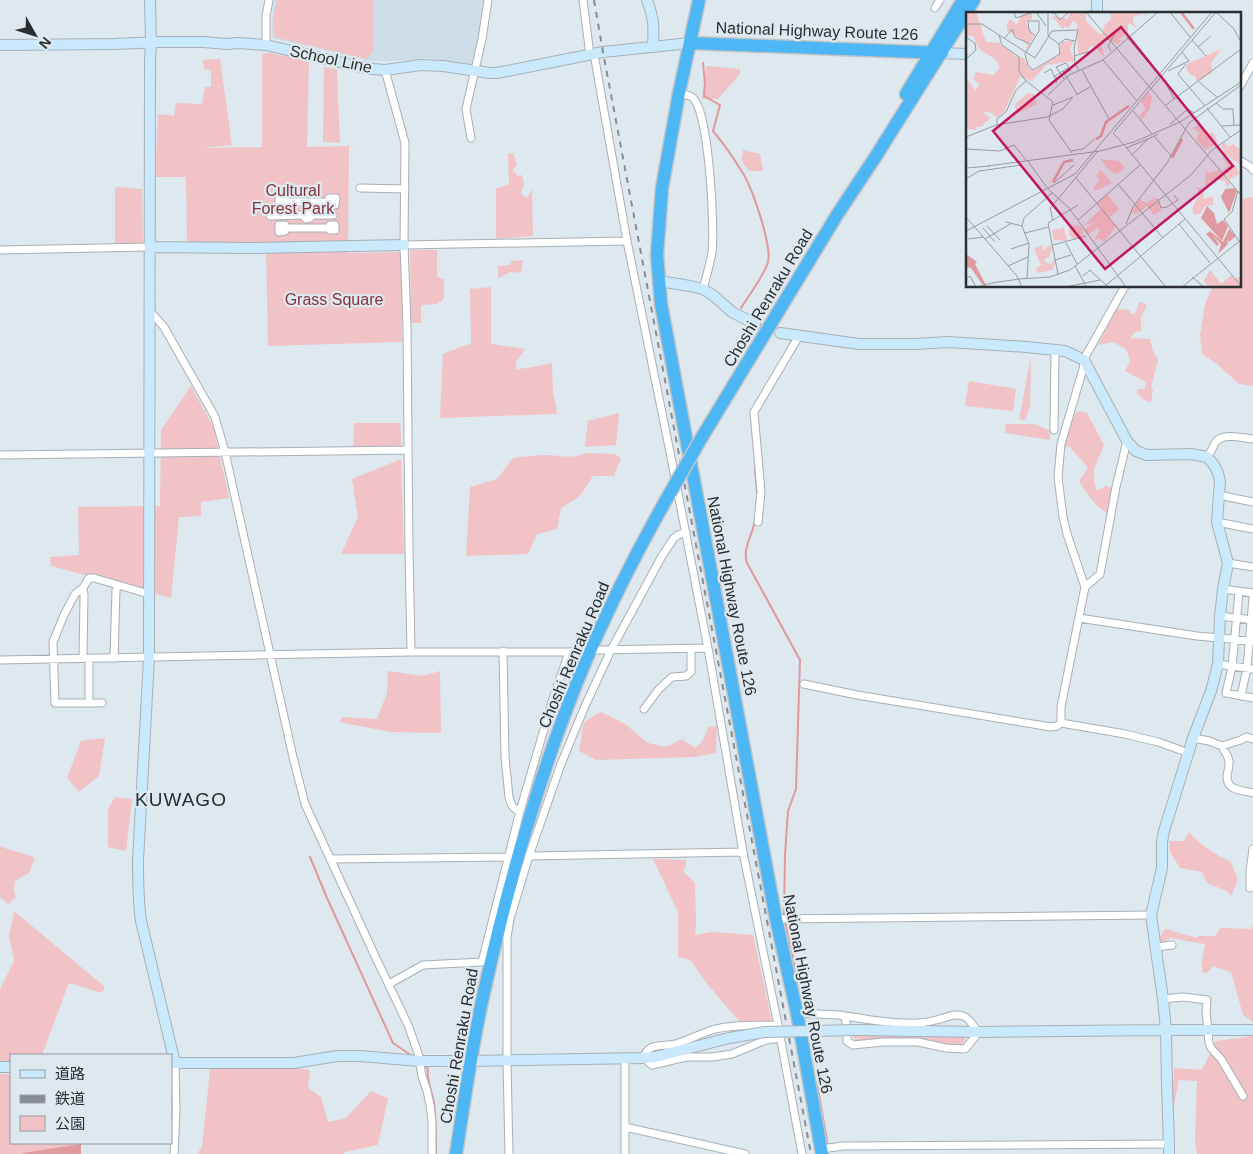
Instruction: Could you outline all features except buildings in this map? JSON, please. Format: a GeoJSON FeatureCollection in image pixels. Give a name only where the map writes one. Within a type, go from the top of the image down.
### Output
{"type":"FeatureCollection","features":[{"type":"Feature","properties":{"kind":"highway","name":"National Highway Route 126"},"geometry":{"type":"LineString","coordinates":[[699,0],[679,93],[662,188],[657,256],[661,304],[782,919],[797,1013],[825,1150]]}},
{"type":"Feature","properties":{"kind":"highway"},"geometry":{"type":"LineString","coordinates":[[936,52],[963,0]]}},
{"type":"Feature","properties":{"kind":"highway"},"geometry":{"type":"LineString","coordinates":[[936,52],[974,0]]}},
{"type":"Feature","properties":{"kind":"highway","name":"National Highway Route 126"},"geometry":{"type":"LineString","coordinates":[[690,42],[936,52]]}},
{"type":"Feature","properties":{"kind":"highway","name":"Choshi Renraku Road"},"geometry":{"type":"LineString","coordinates":[[456,1154],[481,1002],[502,916],[524,836],[548,761],[584,666],[634,557],[670,492],[936,52]]}},
{"type":"Feature","properties":{"kind":"street"},"geometry":{"type":"LineString","coordinates":[[150,0],[149,658],[138,860],[138,902],[171,1054]]}},
{"type":"Feature","properties":{"kind":"street"},"geometry":{"type":"LineString","coordinates":[[266,45],[266,16],[269,0]]}},
{"type":"Feature","properties":{"kind":"street"},"geometry":{"type":"LineString","coordinates":[[471,138],[466,109],[482,39],[488,0]]}},
{"type":"Feature","properties":{"kind":"street"},"geometry":{"type":"LineString","coordinates":[[583,0],[627,241],[686,532],[743,852],[802,1154]]}},
{"type":"Feature","properties":{"kind":"street"},"geometry":{"type":"LineString","coordinates":[[647,0],[654,26],[653,47]]}},
{"type":"Feature","properties":{"kind":"street"},"geometry":{"type":"LineString","coordinates":[[935,8],[940,0]]}},
{"type":"Feature","properties":{"kind":"street","name":"School Line"},"geometry":{"type":"LineString","coordinates":[[0,45],[238,43],[266,45],[373,69],[385,70],[422,65],[497,73],[592,55],[690,42]]}},
{"type":"Feature","properties":{"kind":"street"},"geometry":{"type":"LineString","coordinates":[[936,52],[966,54]]}},
{"type":"Feature","properties":{"kind":"street"},"geometry":{"type":"LineString","coordinates":[[1240,86],[1253,64]]}},
{"type":"Feature","properties":{"kind":"street"},"geometry":{"type":"LineString","coordinates":[[385,70],[405,143],[404,245],[407,326],[411,652]]}},
{"type":"Feature","properties":{"kind":"street"},"geometry":{"type":"LineString","coordinates":[[679,93],[694,98],[698,105],[706,140],[713,209],[713,233],[712,251],[703,289]]}},
{"type":"Feature","properties":{"kind":"street"},"geometry":{"type":"LineString","coordinates":[[1240,161],[1253,170]]}},
{"type":"Feature","properties":{"kind":"street"},"geometry":{"type":"LineString","coordinates":[[360,188],[406,189]]}},
{"type":"Feature","properties":{"kind":"street"},"geometry":{"type":"LineString","coordinates":[[283,200],[307,201],[331,204],[331,226],[307,229],[284,227],[282,216],[283,200]]}},
{"type":"Feature","properties":{"kind":"street"},"geometry":{"type":"LineString","coordinates":[[307,201],[307,229]]}},
{"type":"Feature","properties":{"kind":"street"},"geometry":{"type":"LineString","coordinates":[[270,216],[332,214]]}},
{"type":"Feature","properties":{"kind":"street"},"geometry":{"type":"LineString","coordinates":[[0,250],[150,247],[250,248],[627,241]]}},
{"type":"Feature","properties":{"kind":"street"},"geometry":{"type":"LineString","coordinates":[[659,281],[703,289],[732,312],[754,324]]}},
{"type":"Feature","properties":{"kind":"street"},"geometry":{"type":"LineString","coordinates":[[1061,723],[1061,707],[1085,587],[1063,517],[1058,477],[1060,444],[1083,369],[1084,360],[1124,288]]}},
{"type":"Feature","properties":{"kind":"street"},"geometry":{"type":"LineString","coordinates":[[149,310],[164,327],[215,417],[225,452],[293,757],[306,804],[408,1025],[418,1053],[430,1105],[432,1154]]}},
{"type":"Feature","properties":{"kind":"street"},"geometry":{"type":"LineString","coordinates":[[780,333],[859,344],[948,342],[1055,350],[1065,351],[1084,360],[1127,441],[1136,451],[1147,455],[1190,454],[1207,457],[1214,465],[1220,481],[1217,522],[1228,563],[1220,616],[1218,664],[1211,691],[1172,801],[1164,831],[1162,868],[1151,915],[1164,998],[1169,1149],[825,1150]]}},
{"type":"Feature","properties":{"kind":"street"},"geometry":{"type":"LineString","coordinates":[[758,522],[761,492],[754,412],[799,336]]}},
{"type":"Feature","properties":{"kind":"street"},"geometry":{"type":"LineString","coordinates":[[1054,430],[1055,350]]}},
{"type":"Feature","properties":{"kind":"street"},"geometry":{"type":"LineString","coordinates":[[1207,457],[1215,443],[1222,438],[1253,439]]}},
{"type":"Feature","properties":{"kind":"street"},"geometry":{"type":"LineString","coordinates":[[1085,587],[1100,574],[1116,487],[1127,441]]}},
{"type":"Feature","properties":{"kind":"street"},"geometry":{"type":"LineString","coordinates":[[0,455],[408,450]]}},
{"type":"Feature","properties":{"kind":"street"},"geometry":{"type":"LineString","coordinates":[[1219,495],[1253,502]]}},
{"type":"Feature","properties":{"kind":"street"},"geometry":{"type":"LineString","coordinates":[[1217,522],[1253,529]]}},
{"type":"Feature","properties":{"kind":"street"},"geometry":{"type":"LineString","coordinates":[[509,1154],[507,937],[510,918],[561,764],[585,706],[611,650],[662,556],[674,538],[686,532]]}},
{"type":"Feature","properties":{"kind":"street"},"geometry":{"type":"LineString","coordinates":[[1228,563],[1253,568]]}},
{"type":"Feature","properties":{"kind":"street"},"geometry":{"type":"LineString","coordinates":[[102,703],[55,703],[53,642],[64,614],[88,578],[94,578],[149,594]]}},
{"type":"Feature","properties":{"kind":"street"},"geometry":{"type":"LineString","coordinates":[[114,658],[116,590],[118,585]]}},
{"type":"Feature","properties":{"kind":"street"},"geometry":{"type":"LineString","coordinates":[[82,588],[84,595],[89,703]]}},
{"type":"Feature","properties":{"kind":"street"},"geometry":{"type":"LineString","coordinates":[[1223,589],[1253,593]]}},
{"type":"Feature","properties":{"kind":"street"},"geometry":{"type":"LineString","coordinates":[[1239,592],[1232,666],[1226,693],[1253,698]]}},
{"type":"Feature","properties":{"kind":"street"},"geometry":{"type":"LineString","coordinates":[[1241,696],[1250,669],[1253,598]]}},
{"type":"Feature","properties":{"kind":"street"},"geometry":{"type":"LineString","coordinates":[[1220,616],[1252,620]]}},
{"type":"Feature","properties":{"kind":"street"},"geometry":{"type":"LineString","coordinates":[[1079,618],[1219,639],[1251,641]]}},
{"type":"Feature","properties":{"kind":"street"},"geometry":{"type":"LineString","coordinates":[[597,650],[708,648]]}},
{"type":"Feature","properties":{"kind":"street"},"geometry":{"type":"LineString","coordinates":[[644,709],[672,677],[686,676],[691,672],[691,649]]}},
{"type":"Feature","properties":{"kind":"street"},"geometry":{"type":"LineString","coordinates":[[0,660],[411,652],[569,652],[584,650]]}},
{"type":"Feature","properties":{"kind":"street"},"geometry":{"type":"LineString","coordinates":[[503,651],[505,757],[508,789],[511,804],[515,810],[520,811]]}},
{"type":"Feature","properties":{"kind":"street"},"geometry":{"type":"LineString","coordinates":[[389,984],[423,965],[482,962],[520,811],[546,719],[569,652]]}},
{"type":"Feature","properties":{"kind":"street"},"geometry":{"type":"LineString","coordinates":[[1218,664],[1250,669]]}},
{"type":"Feature","properties":{"kind":"street"},"geometry":{"type":"LineString","coordinates":[[804,684],[857,695],[1051,727],[1058,726],[1061,723],[1134,736],[1189,753]]}},
{"type":"Feature","properties":{"kind":"street"},"geometry":{"type":"LineString","coordinates":[[1193,738],[1222,746],[1246,737],[1253,739]]}},
{"type":"Feature","properties":{"kind":"street"},"geometry":{"type":"LineString","coordinates":[[1222,746],[1229,762],[1227,779],[1229,784],[1233,788],[1253,793]]}},
{"type":"Feature","properties":{"kind":"street"},"geometry":{"type":"LineString","coordinates":[[1242,791],[1242,800]]}},
{"type":"Feature","properties":{"kind":"street"},"geometry":{"type":"LineString","coordinates":[[1250,888],[1253,849]]}},
{"type":"Feature","properties":{"kind":"street"},"geometry":{"type":"LineString","coordinates":[[529,856],[743,852]]}},
{"type":"Feature","properties":{"kind":"street"},"geometry":{"type":"LineString","coordinates":[[330,858],[508,857]]}},
{"type":"Feature","properties":{"kind":"street"},"geometry":{"type":"LineString","coordinates":[[782,919],[1151,915]]}},
{"type":"Feature","properties":{"kind":"street"},"geometry":{"type":"LineString","coordinates":[[1156,947],[1172,945]]}},
{"type":"Feature","properties":{"kind":"street"},"geometry":{"type":"LineString","coordinates":[[1164,998],[1183,997],[1208,1000],[1206,1011],[1209,1043],[1243,1096]]}},
{"type":"Feature","properties":{"kind":"street"},"geometry":{"type":"LineString","coordinates":[[797,1013],[914,1023],[961,1015],[968,1018],[979,1032]]}},
{"type":"Feature","properties":{"kind":"street"},"geometry":{"type":"LineString","coordinates":[[844,1016],[847,1025],[847,1040],[853,1045],[883,1042],[918,1042],[946,1048],[965,1049],[979,1032]]}},
{"type":"Feature","properties":{"kind":"street"},"geometry":{"type":"LineString","coordinates":[[644,1058],[645,1052],[652,1047],[674,1044],[713,1030],[735,1026],[778,1025]]}},
{"type":"Feature","properties":{"kind":"street"},"geometry":{"type":"LineString","coordinates":[[174,1154],[176,1111],[173,1063],[294,1063],[337,1056],[419,1061],[507,1062],[625,1059],[655,1057],[729,1038],[764,1032],[856,1030],[979,1032],[1253,1030]]}},
{"type":"Feature","properties":{"kind":"street"},"geometry":{"type":"LineString","coordinates":[[644,1058],[652,1065],[686,1058],[732,1054],[766,1040],[801,1034]]}},
{"type":"Feature","properties":{"kind":"street"},"geometry":{"type":"LineString","coordinates":[[625,1059],[625,1154]]}},
{"type":"Feature","properties":{"kind":"street"},"geometry":{"type":"LineString","coordinates":[[625,1127],[745,1154]]}},
{"type":"Feature","properties":{"kind":"shaded area"},"geometry":{"type":"Polygon","coordinates":[[[274,0],[484,0],[472,64],[428,58],[370,61],[272,38],[274,0]]]}},
{"type":"Feature","properties":{"kind":"shaded area"},"geometry":{"type":"Polygon","coordinates":[[[81,1144],[81,1154],[20,1154],[23,1153],[81,1144]]]}},
{"type":"Feature","properties":{"kind":"green space"},"geometry":{"type":"Polygon","coordinates":[[[277,0],[374,0],[373,53],[366,59],[274,37],[273,19],[277,0]]]}},
{"type":"Feature","properties":{"kind":"green space","name":"Cultural Forest Park"},"geometry":{"type":"Polygon","coordinates":[[[270,53],[309,61],[307,147],[349,146],[348,253],[402,252],[402,342],[268,346],[266,246],[187,247],[186,176],[155,177],[158,114],[174,116],[176,103],[202,104],[205,87],[211,87],[211,71],[204,69],[203,60],[220,59],[232,145],[200,148],[262,147],[262,54],[270,53]]]}},
{"type":"Feature","properties":{"kind":"green space"},"geometry":{"type":"Polygon","coordinates":[[[706,66],[740,69],[740,74],[718,99],[702,99],[706,66]]]}},
{"type":"Feature","properties":{"kind":"green space"},"geometry":{"type":"Polygon","coordinates":[[[324,67],[337,69],[340,143],[323,142],[324,67]]]}},
{"type":"Feature","properties":{"kind":"green space"},"geometry":{"type":"Polygon","coordinates":[[[743,150],[760,154],[763,171],[749,171],[741,160],[743,150]]]}},
{"type":"Feature","properties":{"kind":"green space"},"geometry":{"type":"Polygon","coordinates":[[[513,153],[517,164],[513,170],[518,176],[522,175],[524,184],[521,194],[527,198],[532,189],[533,236],[496,239],[496,189],[509,184],[508,154],[513,153]]]}},
{"type":"Feature","properties":{"kind":"green space"},"geometry":{"type":"Polygon","coordinates":[[[115,187],[142,189],[143,244],[115,246],[115,187]]]}},
{"type":"Feature","properties":{"kind":"green space"},"geometry":{"type":"Polygon","coordinates":[[[1253,197],[1253,386],[1239,384],[1217,364],[1202,354],[1200,336],[1205,304],[1212,288],[1240,288],[1240,203],[1243,199],[1253,197]]]}},
{"type":"Feature","properties":{"kind":"green space"},"geometry":{"type":"Polygon","coordinates":[[[410,250],[437,250],[437,277],[444,279],[444,299],[437,304],[421,305],[421,323],[411,323],[410,250]]]}},
{"type":"Feature","properties":{"kind":"green space"},"geometry":{"type":"Polygon","coordinates":[[[523,260],[521,273],[511,272],[498,278],[498,266],[510,265],[511,261],[523,260]]]}},
{"type":"Feature","properties":{"kind":"green space"},"geometry":{"type":"Polygon","coordinates":[[[491,287],[491,344],[525,349],[516,362],[516,369],[552,363],[553,390],[557,414],[440,418],[443,354],[471,343],[470,289],[491,287]]]}},
{"type":"Feature","properties":{"kind":"green space"},"geometry":{"type":"Polygon","coordinates":[[[1139,302],[1146,304],[1146,308],[1141,316],[1141,331],[1135,332],[1130,338],[1150,339],[1158,360],[1151,387],[1153,390],[1151,402],[1144,400],[1137,393],[1138,389],[1145,389],[1146,382],[1125,371],[1130,361],[1126,349],[1113,342],[1098,345],[1116,309],[1129,310],[1132,315],[1136,312],[1139,302]]]}},
{"type":"Feature","properties":{"kind":"green space"},"geometry":{"type":"Polygon","coordinates":[[[1031,356],[1030,406],[1025,420],[1019,419],[1031,356]]]}},
{"type":"Feature","properties":{"kind":"green space"},"geometry":{"type":"Polygon","coordinates":[[[969,381],[1016,389],[1013,411],[965,406],[969,381]]]}},
{"type":"Feature","properties":{"kind":"green space"},"geometry":{"type":"Polygon","coordinates":[[[191,386],[214,428],[229,498],[201,502],[201,516],[179,517],[171,598],[51,566],[50,557],[79,555],[78,507],[160,506],[161,430],[191,386]]]}},
{"type":"Feature","properties":{"kind":"green space"},"geometry":{"type":"Polygon","coordinates":[[[1079,411],[1087,413],[1104,445],[1095,467],[1094,478],[1097,491],[1106,486],[1114,489],[1109,515],[1092,500],[1079,481],[1088,468],[1069,446],[1064,448],[1071,417],[1079,411]]]}},
{"type":"Feature","properties":{"kind":"green space"},"geometry":{"type":"Polygon","coordinates":[[[619,413],[616,445],[585,447],[588,421],[619,413]]]}},
{"type":"Feature","properties":{"kind":"green space"},"geometry":{"type":"Polygon","coordinates":[[[354,423],[400,423],[402,451],[353,451],[354,423]]]}},
{"type":"Feature","properties":{"kind":"green space"},"geometry":{"type":"Polygon","coordinates":[[[1006,424],[1035,424],[1050,431],[1050,440],[1005,433],[1006,424]]]}},
{"type":"Feature","properties":{"kind":"green space"},"geometry":{"type":"Polygon","coordinates":[[[585,453],[615,454],[621,458],[614,476],[593,476],[580,496],[561,508],[557,529],[537,534],[528,554],[466,556],[470,487],[497,479],[513,458],[541,455],[570,457],[585,453]]]}},
{"type":"Feature","properties":{"kind":"green space"},"geometry":{"type":"Polygon","coordinates":[[[401,459],[404,554],[341,554],[358,517],[352,479],[401,459]]]}},
{"type":"Feature","properties":{"kind":"green space"},"geometry":{"type":"Polygon","coordinates":[[[388,671],[422,676],[440,671],[441,733],[391,732],[339,722],[343,717],[377,719],[387,693],[388,671]]]}},
{"type":"Feature","properties":{"kind":"green space"},"geometry":{"type":"Polygon","coordinates":[[[601,712],[625,724],[648,743],[666,747],[682,739],[695,748],[702,742],[709,726],[717,727],[716,753],[694,757],[596,760],[579,751],[584,722],[601,712]]]}},
{"type":"Feature","properties":{"kind":"green space"},"geometry":{"type":"Polygon","coordinates":[[[105,738],[99,776],[79,792],[67,778],[81,741],[105,738]]]}},
{"type":"Feature","properties":{"kind":"green space"},"geometry":{"type":"Polygon","coordinates":[[[115,797],[132,799],[126,851],[108,847],[108,809],[115,797]]]}},
{"type":"Feature","properties":{"kind":"green space"},"geometry":{"type":"Polygon","coordinates":[[[1189,832],[1208,849],[1231,862],[1238,880],[1231,896],[1227,891],[1207,883],[1202,872],[1180,868],[1170,852],[1169,841],[1184,841],[1189,832]]]}},
{"type":"Feature","properties":{"kind":"green space"},"geometry":{"type":"Polygon","coordinates":[[[0,846],[35,858],[29,873],[15,881],[14,891],[16,897],[8,904],[0,897],[0,846]]]}},
{"type":"Feature","properties":{"kind":"green space"},"geometry":{"type":"Polygon","coordinates":[[[653,859],[686,860],[683,871],[695,883],[695,935],[712,932],[753,935],[772,1022],[739,1021],[708,985],[690,960],[678,957],[678,912],[653,859]]]}},
{"type":"Feature","properties":{"kind":"green space"},"geometry":{"type":"Polygon","coordinates":[[[14,911],[105,987],[102,993],[69,983],[42,1054],[10,1054],[10,1062],[0,1062],[0,989],[14,961],[9,936],[14,911]]]}},
{"type":"Feature","properties":{"kind":"green space"},"geometry":{"type":"Polygon","coordinates":[[[1253,923],[1253,1022],[1243,1015],[1231,972],[1213,966],[1207,973],[1202,972],[1205,944],[1170,938],[1162,945],[1159,944],[1160,937],[1165,929],[1198,938],[1197,936],[1215,936],[1220,928],[1252,929],[1253,923]]]}},
{"type":"Feature","properties":{"kind":"green space"},"geometry":{"type":"Polygon","coordinates":[[[1253,1024],[1253,1154],[1197,1154],[1195,1140],[1197,1081],[1179,1080],[1174,1105],[1172,1106],[1174,1068],[1202,1070],[1216,1041],[1247,1037],[1253,1024]]]}},
{"type":"Feature","properties":{"kind":"green space"},"geometry":{"type":"Polygon","coordinates":[[[853,1035],[966,1037],[963,1043],[953,1046],[903,1039],[858,1042],[853,1035]]]}},
{"type":"Feature","properties":{"kind":"green space"},"geometry":{"type":"Polygon","coordinates":[[[292,1067],[310,1070],[308,1088],[321,1097],[328,1122],[346,1118],[371,1091],[388,1098],[378,1145],[345,1152],[344,1154],[198,1154],[202,1147],[210,1069],[292,1067]]]}},
{"type":"Feature","properties":{"kind":"green space"},"geometry":{"type":"Polygon","coordinates":[[[0,1074],[10,1074],[10,1144],[81,1144],[20,1154],[0,1154],[0,1074]]]}},
{"type":"Feature","properties":{"kind":"waterway"},"geometry":{"type":"LineString","coordinates":[[703,63],[704,96],[720,105],[713,131],[733,158],[748,183],[757,205],[767,243],[768,262],[760,279],[741,308]]}},
{"type":"Feature","properties":{"kind":"waterway"},"geometry":{"type":"LineString","coordinates":[[751,416],[752,424]]}},
{"type":"Feature","properties":{"kind":"waterway"},"geometry":{"type":"LineString","coordinates":[[755,468],[757,493]]}},
{"type":"Feature","properties":{"kind":"waterway"},"geometry":{"type":"LineString","coordinates":[[755,520],[746,552],[747,563],[800,660],[796,789],[788,811],[784,915],[801,994]]}},
{"type":"Feature","properties":{"kind":"waterway"},"geometry":{"type":"LineString","coordinates":[[310,857],[393,1043],[412,1056]]}},
{"type":"Feature","properties":{"kind":"waterway"},"geometry":{"type":"LineString","coordinates":[[424,1065],[428,1069],[428,1081],[434,1103],[436,1154]]}},
{"type":"Feature","properties":{"kind":"waterway"},"geometry":{"type":"LineString","coordinates":[[817,1084],[828,1146]]}},
{"type":"Feature","properties":{"kind":"railway"},"geometry":{"type":"LineString","coordinates":[[594,0],[811,1154]]}},
{"type":"Feature","properties":{"kind":"district","name":"KUWAGO"},"geometry":{"type":"Point","coordinates":[181,799]}},
{"type":"Feature","properties":{"kind":"park label","name":"Grass Square"},"geometry":{"type":"Point","coordinates":[334,299]}}]}
